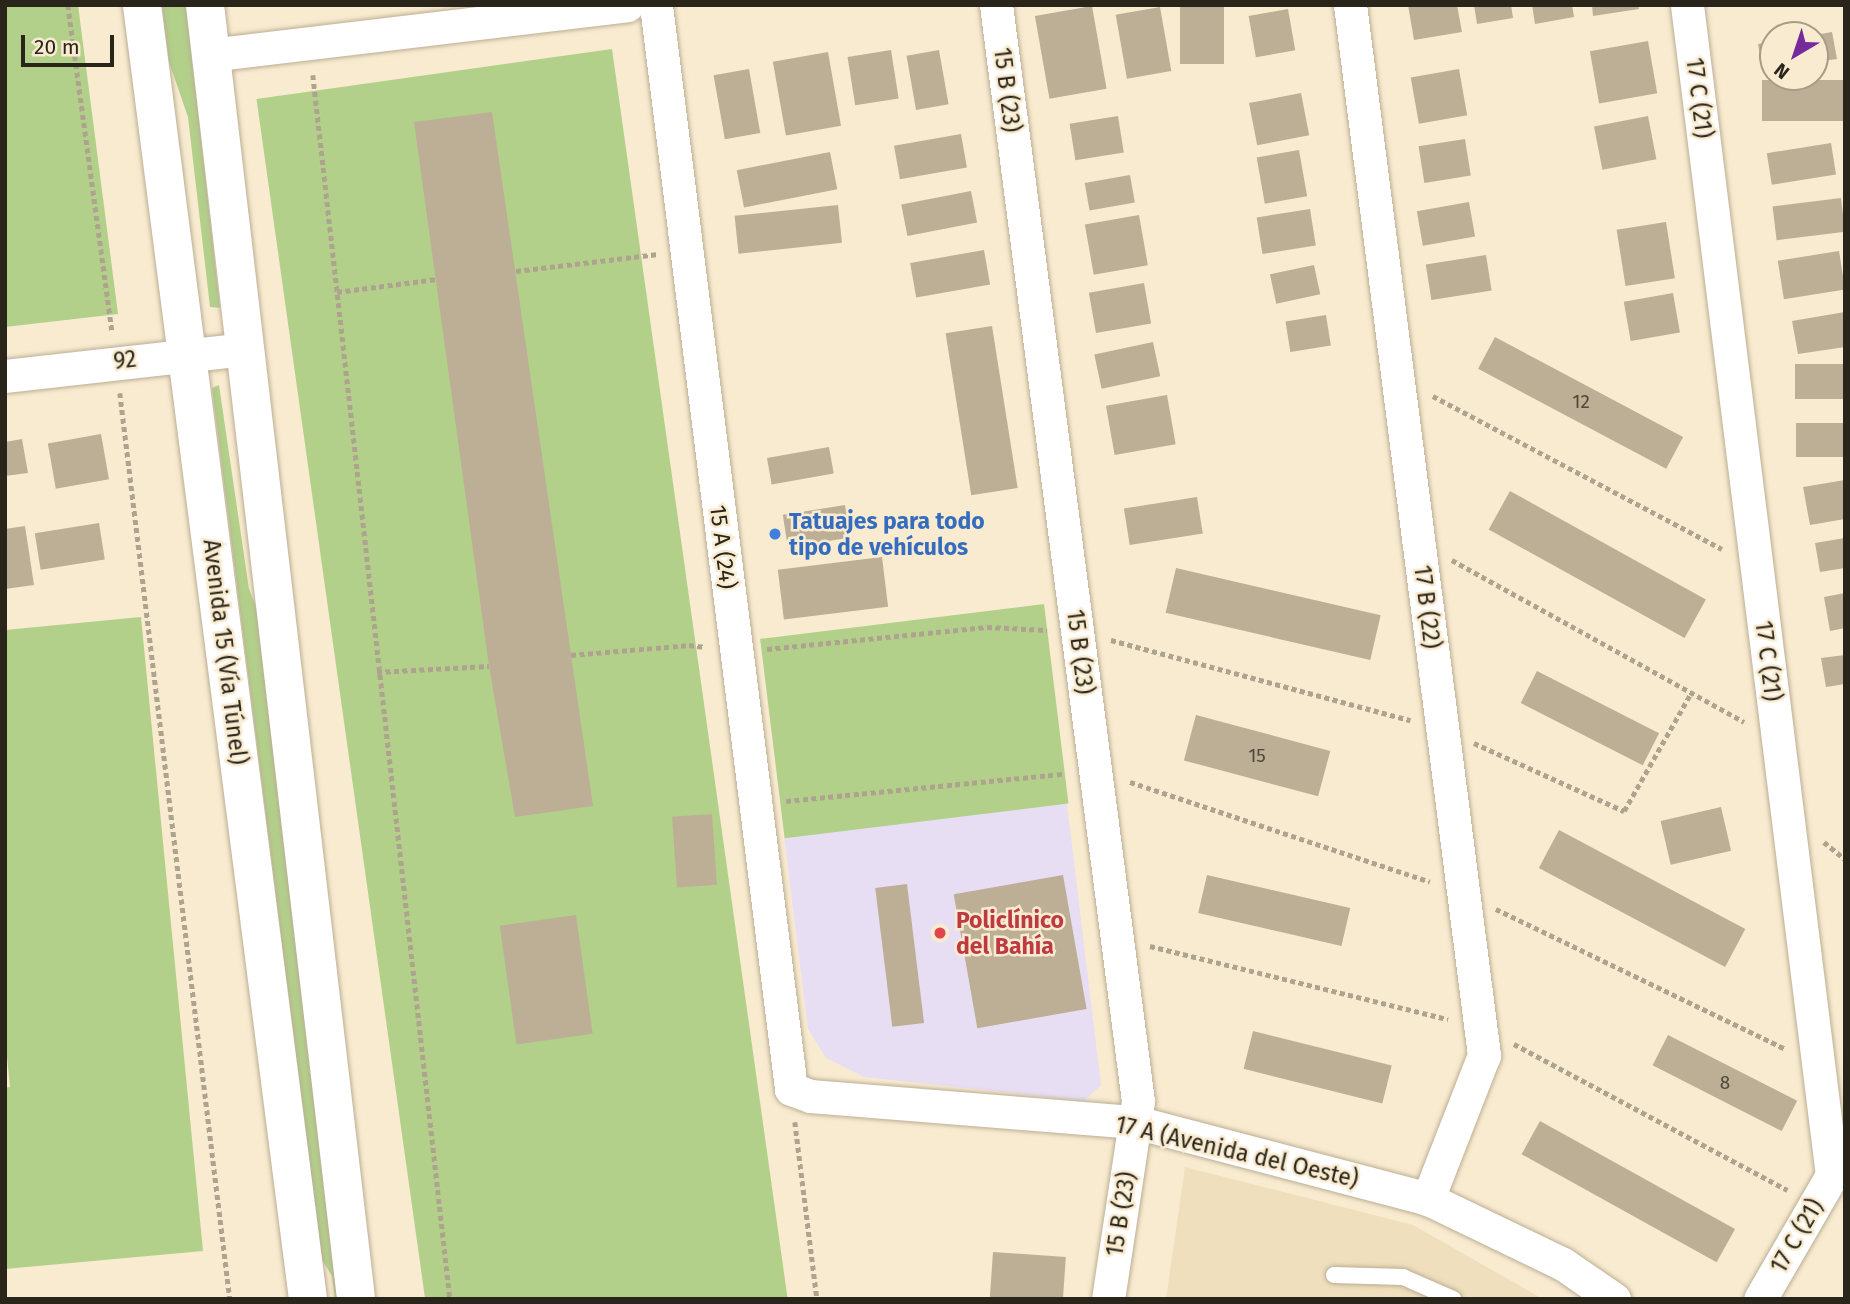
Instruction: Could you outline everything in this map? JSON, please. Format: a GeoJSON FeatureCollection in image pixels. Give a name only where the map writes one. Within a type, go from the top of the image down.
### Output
{"type":"FeatureCollection","features":[{"type":"Feature","properties":{"kind":"main road","name":"Avenida 15 (Vía Túnel)"},"geometry":{"type":"LineString","coordinates":[[142,5],[308,1299]]}},
{"type":"Feature","properties":{"kind":"main road"},"geometry":{"type":"LineString","coordinates":[[205,5],[356,1299]]}},
{"type":"Feature","properties":{"kind":"street"},"geometry":{"type":"LineString","coordinates":[[210,55],[627,5]]}},
{"type":"Feature","properties":{"kind":"street","name":"15 A (24)"},"geometry":{"type":"LineString","coordinates":[[656,5],[791,1089]]}},
{"type":"Feature","properties":{"kind":"street","name":"15 B (23)"},"geometry":{"type":"LineString","coordinates":[[996,5],[1138,1101],[1108,1299]]}},
{"type":"Feature","properties":{"kind":"street","name":"17 B (22)"},"geometry":{"type":"LineString","coordinates":[[1350,5],[1484,1055],[1428,1199]]}},
{"type":"Feature","properties":{"kind":"street","name":"17 C (21)"},"geometry":{"type":"LineString","coordinates":[[1687,5],[1832,1175],[1760,1299]]}},
{"type":"Feature","properties":{"kind":"street","name":"92"},"geometry":{"type":"LineString","coordinates":[[5,376],[187,352],[245,349]]}},
{"type":"Feature","properties":{"kind":"street","name":"17 A (Avenida del Oeste)"},"geometry":{"type":"LineString","coordinates":[[791,1089],[810,1096],[1135,1122],[1428,1199],[1563,1264],[1614,1299]]}},
{"type":"Feature","properties":{"kind":"lane"},"geometry":{"type":"LineString","coordinates":[[1334,1275],[1404,1277],[1453,1299]]}},
{"type":"Feature","properties":{"kind":"path"},"geometry":{"type":"LineString","coordinates":[[68,5],[116,361],[230,1299]]}},
{"type":"Feature","properties":{"kind":"path"},"geometry":{"type":"LineString","coordinates":[[309,43],[377,672],[450,1299]]}},
{"type":"Feature","properties":{"kind":"path"},"geometry":{"type":"LineString","coordinates":[[516,271],[687,251]]}},
{"type":"Feature","properties":{"kind":"path"},"geometry":{"type":"LineString","coordinates":[[337,292],[437,279]]}},
{"type":"Feature","properties":{"kind":"path"},"geometry":{"type":"LineString","coordinates":[[1398,378],[1757,568]]}},
{"type":"Feature","properties":{"kind":"path"},"geometry":{"type":"LineString","coordinates":[[1419,542],[1778,741]]}},
{"type":"Feature","properties":{"kind":"path"},"geometry":{"type":"LineString","coordinates":[[571,655],[690,645],[737,652],[986,627],[1077,631],[1443,728],[1625,811],[1691,693]]}},
{"type":"Feature","properties":{"kind":"path"},"geometry":{"type":"LineString","coordinates":[[377,672],[489,666]]}},
{"type":"Feature","properties":{"kind":"path"},"geometry":{"type":"LineString","coordinates":[[755,804],[1095,771],[1464,893],[1818,1065]]}},
{"type":"Feature","properties":{"kind":"path"},"geometry":{"type":"LineString","coordinates":[[791,1089],[817,1299]]}},
{"type":"Feature","properties":{"kind":"shaded area","name":"Policlínico del Bahía"},"geometry":{"type":"Polygon","coordinates":[[[1067,804],[1101,1085],[1084,1101],[864,1077],[826,1058],[808,1029],[784,836],[1067,804]]]}},
{"type":"Feature","properties":{"kind":"shaded area"},"geometry":{"type":"Polygon","coordinates":[[[1185,1167],[1413,1225],[1543,1299],[1166,1299],[1185,1167]]]}},
{"type":"Feature","properties":{"kind":"green space"},"geometry":{"type":"Polygon","coordinates":[[[5,5],[78,5],[118,314],[5,327],[5,5]]]}},
{"type":"Feature","properties":{"kind":"green space"},"geometry":{"type":"Polygon","coordinates":[[[162,5],[186,5],[220,308],[210,307],[188,117],[169,62],[162,5]]]}},
{"type":"Feature","properties":{"kind":"green space"},"geometry":{"type":"Polygon","coordinates":[[[612,49],[787,1298],[425,1299],[256,99],[612,49]]]}},
{"type":"Feature","properties":{"kind":"green space"},"geometry":{"type":"Polygon","coordinates":[[[219,385],[249,589],[265,629],[343,1299],[335,1299],[332,1276],[322,1260],[212,388],[219,385]]]}},
{"type":"Feature","properties":{"kind":"green space"},"geometry":{"type":"Polygon","coordinates":[[[1044,604],[1068,804],[785,838],[760,639],[1044,604]]]}},
{"type":"Feature","properties":{"kind":"green space"},"geometry":{"type":"Polygon","coordinates":[[[141,617],[203,1251],[5,1269],[5,1088],[10,1087],[5,1036],[5,630],[141,617]]]}},
{"type":"Feature","properties":{"kind":"building"},"geometry":{"type":"Polygon","coordinates":[[[1180,5],[1224,5],[1224,64],[1180,64],[1180,5]]]}},
{"type":"Feature","properties":{"kind":"building"},"geometry":{"type":"Polygon","coordinates":[[[1408,5],[1457,5],[1462,32],[1414,40],[1408,5]]]}},
{"type":"Feature","properties":{"kind":"building"},"geometry":{"type":"Polygon","coordinates":[[[1474,5],[1511,5],[1513,18],[1477,24],[1474,5]]]}},
{"type":"Feature","properties":{"kind":"building"},"geometry":{"type":"Polygon","coordinates":[[[1532,5],[1572,5],[1574,17],[1535,24],[1532,5]]]}},
{"type":"Feature","properties":{"kind":"building"},"geometry":{"type":"Polygon","coordinates":[[[1592,5],[1638,5],[1639,9],[1593,16],[1592,5]]]}},
{"type":"Feature","properties":{"kind":"building"},"geometry":{"type":"Polygon","coordinates":[[[1092,6],[1107,89],[1049,99],[1035,16],[1092,6]]]}},
{"type":"Feature","properties":{"kind":"building"},"geometry":{"type":"Polygon","coordinates":[[[1160,7],[1171,71],[1127,79],[1116,15],[1160,7]]]}},
{"type":"Feature","properties":{"kind":"building"},"geometry":{"type":"Polygon","coordinates":[[[1288,9],[1295,50],[1256,57],[1249,16],[1288,9]]]}},
{"type":"Feature","properties":{"kind":"building"},"geometry":{"type":"Polygon","coordinates":[[[1832,32],[1837,59],[1829,60],[1829,33],[1832,32]]]}},
{"type":"Feature","properties":{"kind":"building"},"geometry":{"type":"Polygon","coordinates":[[[1648,41],[1657,93],[1599,103],[1590,51],[1648,41]]]}},
{"type":"Feature","properties":{"kind":"building"},"geometry":{"type":"Polygon","coordinates":[[[891,50],[899,98],[855,105],[848,57],[891,50]]]}},
{"type":"Feature","properties":{"kind":"building"},"geometry":{"type":"Polygon","coordinates":[[[939,50],[949,104],[916,110],[907,56],[939,50]]]}},
{"type":"Feature","properties":{"kind":"building"},"geometry":{"type":"Polygon","coordinates":[[[828,52],[841,126],[786,136],[773,62],[828,52]]]}},
{"type":"Feature","properties":{"kind":"building"},"geometry":{"type":"Polygon","coordinates":[[[749,69],[760,133],[725,139],[714,75],[749,69]]]}},
{"type":"Feature","properties":{"kind":"building"},"geometry":{"type":"Polygon","coordinates":[[[1459,69],[1467,115],[1419,124],[1411,78],[1459,69]]]}},
{"type":"Feature","properties":{"kind":"building"},"geometry":{"type":"Polygon","coordinates":[[[1829,80],[1845,80],[1845,121],[1762,121],[1762,91],[1829,91],[1829,80]]]}},
{"type":"Feature","properties":{"kind":"building"},"geometry":{"type":"Polygon","coordinates":[[[1301,93],[1309,135],[1257,145],[1249,103],[1301,93]]]}},
{"type":"Feature","properties":{"kind":"building"},"geometry":{"type":"Polygon","coordinates":[[[492,112],[593,806],[515,817],[489,666],[414,122],[492,112]]]}},
{"type":"Feature","properties":{"kind":"building"},"geometry":{"type":"Polygon","coordinates":[[[1118,116],[1124,153],[1075,160],[1070,124],[1118,116]]]}},
{"type":"Feature","properties":{"kind":"building"},"geometry":{"type":"Polygon","coordinates":[[[1648,116],[1656,159],[1602,170],[1594,126],[1648,116]]]}},
{"type":"Feature","properties":{"kind":"building"},"geometry":{"type":"Polygon","coordinates":[[[961,134],[967,167],[900,179],[894,146],[961,134]]]}},
{"type":"Feature","properties":{"kind":"building"},"geometry":{"type":"Polygon","coordinates":[[[1465,139],[1471,176],[1424,183],[1419,146],[1465,139]]]}},
{"type":"Feature","properties":{"kind":"building"},"geometry":{"type":"Polygon","coordinates":[[[1831,143],[1836,175],[1772,185],[1767,153],[1831,143]]]}},
{"type":"Feature","properties":{"kind":"building"},"geometry":{"type":"Polygon","coordinates":[[[1299,150],[1307,196],[1265,204],[1257,157],[1299,150]]]}},
{"type":"Feature","properties":{"kind":"building"},"geometry":{"type":"Polygon","coordinates":[[[830,152],[837,189],[744,207],[737,170],[830,152]]]}},
{"type":"Feature","properties":{"kind":"building"},"geometry":{"type":"Polygon","coordinates":[[[1130,175],[1135,203],[1090,211],[1085,183],[1130,175]]]}},
{"type":"Feature","properties":{"kind":"building"},"geometry":{"type":"Polygon","coordinates":[[[971,191],[977,222],[907,236],[901,205],[971,191]]]}},
{"type":"Feature","properties":{"kind":"building"},"geometry":{"type":"Polygon","coordinates":[[[1841,198],[1845,232],[1777,240],[1773,206],[1841,198]]]}},
{"type":"Feature","properties":{"kind":"building"},"geometry":{"type":"Polygon","coordinates":[[[1469,202],[1475,236],[1423,246],[1417,211],[1469,202]]]}},
{"type":"Feature","properties":{"kind":"building"},"geometry":{"type":"Polygon","coordinates":[[[838,205],[842,243],[739,254],[735,216],[838,205]]]}},
{"type":"Feature","properties":{"kind":"building"},"geometry":{"type":"Polygon","coordinates":[[[1310,209],[1316,246],[1262,254],[1257,217],[1310,209]]]}},
{"type":"Feature","properties":{"kind":"building"},"geometry":{"type":"Polygon","coordinates":[[[1139,215],[1148,265],[1094,275],[1085,225],[1139,215]]]}},
{"type":"Feature","properties":{"kind":"building"},"geometry":{"type":"Polygon","coordinates":[[[1666,222],[1675,278],[1626,286],[1617,230],[1666,222]]]}},
{"type":"Feature","properties":{"kind":"building"},"geometry":{"type":"Polygon","coordinates":[[[984,250],[990,284],[916,297],[910,263],[984,250]]]}},
{"type":"Feature","properties":{"kind":"building"},"geometry":{"type":"Polygon","coordinates":[[[1839,251],[1845,290],[1784,299],[1778,261],[1839,251]]]}},
{"type":"Feature","properties":{"kind":"building"},"geometry":{"type":"Polygon","coordinates":[[[1486,255],[1492,291],[1431,300],[1426,265],[1486,255]]]}},
{"type":"Feature","properties":{"kind":"building"},"geometry":{"type":"Polygon","coordinates":[[[1314,265],[1320,294],[1276,304],[1270,274],[1314,265]]]}},
{"type":"Feature","properties":{"kind":"building"},"geometry":{"type":"Polygon","coordinates":[[[1144,283],[1151,323],[1096,333],[1089,293],[1144,283]]]}},
{"type":"Feature","properties":{"kind":"building"},"geometry":{"type":"Polygon","coordinates":[[[1673,293],[1680,332],[1631,341],[1624,302],[1673,293]]]}},
{"type":"Feature","properties":{"kind":"building"},"geometry":{"type":"Polygon","coordinates":[[[1845,312],[1845,347],[1798,354],[1792,321],[1845,312]]]}},
{"type":"Feature","properties":{"kind":"building"},"geometry":{"type":"Polygon","coordinates":[[[1326,315],[1331,346],[1290,352],[1286,321],[1326,315]]]}},
{"type":"Feature","properties":{"kind":"building"},"geometry":{"type":"Polygon","coordinates":[[[992,326],[1018,488],[971,495],[946,333],[992,326]]]}},
{"type":"Feature","properties":{"kind":"building"},"geometry":{"type":"Polygon","coordinates":[[[1495,337],[1683,437],[1666,469],[1478,369],[1495,337]]]}},
{"type":"Feature","properties":{"kind":"building"},"geometry":{"type":"Polygon","coordinates":[[[1153,342],[1160,376],[1102,389],[1094,354],[1153,342]]]}},
{"type":"Feature","properties":{"kind":"building"},"geometry":{"type":"Polygon","coordinates":[[[1795,364],[1845,364],[1845,399],[1795,399],[1795,364]]]}},
{"type":"Feature","properties":{"kind":"building"},"geometry":{"type":"Polygon","coordinates":[[[1167,395],[1176,444],[1115,455],[1106,406],[1167,395]]]}},
{"type":"Feature","properties":{"kind":"building"},"geometry":{"type":"Polygon","coordinates":[[[1796,423],[1845,423],[1845,457],[1796,457],[1796,423]]]}},
{"type":"Feature","properties":{"kind":"building"},"geometry":{"type":"Polygon","coordinates":[[[101,434],[109,479],[56,489],[48,443],[101,434]]]}},
{"type":"Feature","properties":{"kind":"building"},"geometry":{"type":"Polygon","coordinates":[[[22,439],[28,473],[5,476],[5,442],[22,439]]]}},
{"type":"Feature","properties":{"kind":"building"},"geometry":{"type":"Polygon","coordinates":[[[829,447],[834,474],[772,485],[767,458],[829,447]]]}},
{"type":"Feature","properties":{"kind":"building"},"geometry":{"type":"Polygon","coordinates":[[[1845,480],[1845,519],[1810,525],[1803,487],[1845,480]]]}},
{"type":"Feature","properties":{"kind":"building"},"geometry":{"type":"Polygon","coordinates":[[[1510,491],[1706,600],[1685,638],[1489,529],[1510,491]]]}},
{"type":"Feature","properties":{"kind":"building"},"geometry":{"type":"Polygon","coordinates":[[[1197,497],[1203,534],[1130,545],[1124,509],[1197,497]]]}},
{"type":"Feature","properties":{"kind":"building"},"geometry":{"type":"Polygon","coordinates":[[[845,505],[850,538],[788,547],[783,515],[845,505]]]}},
{"type":"Feature","properties":{"kind":"building"},"geometry":{"type":"Polygon","coordinates":[[[99,523],[105,560],[41,570],[35,533],[99,523]]]}},
{"type":"Feature","properties":{"kind":"building"},"geometry":{"type":"Polygon","coordinates":[[[25,526],[34,585],[5,589],[5,529],[25,526]]]}},
{"type":"Feature","properties":{"kind":"building"},"geometry":{"type":"Polygon","coordinates":[[[1845,538],[1845,568],[1820,572],[1815,543],[1845,538]]]}},
{"type":"Feature","properties":{"kind":"building"},"geometry":{"type":"Polygon","coordinates":[[[882,557],[888,607],[784,619],[778,570],[882,557]]]}},
{"type":"Feature","properties":{"kind":"building"},"geometry":{"type":"Polygon","coordinates":[[[1176,568],[1381,615],[1370,660],[1166,613],[1176,568]]]}},
{"type":"Feature","properties":{"kind":"building"},"geometry":{"type":"Polygon","coordinates":[[[1845,593],[1845,628],[1830,631],[1824,597],[1845,593]]]}},
{"type":"Feature","properties":{"kind":"building"},"geometry":{"type":"Polygon","coordinates":[[[1845,655],[1845,684],[1826,687],[1821,658],[1845,655]]]}},
{"type":"Feature","properties":{"kind":"building"},"geometry":{"type":"Polygon","coordinates":[[[1537,671],[1659,733],[1643,765],[1521,703],[1537,671]]]}},
{"type":"Feature","properties":{"kind":"building"},"geometry":{"type":"Polygon","coordinates":[[[1196,715],[1330,751],[1318,796],[1184,760],[1196,715]]]}},
{"type":"Feature","properties":{"kind":"building"},"geometry":{"type":"Polygon","coordinates":[[[1721,807],[1731,851],[1671,865],[1661,821],[1721,807]]]}},
{"type":"Feature","properties":{"kind":"building"},"geometry":{"type":"Polygon","coordinates":[[[712,814],[717,885],[677,888],[672,817],[712,814]]]}},
{"type":"Feature","properties":{"kind":"building"},"geometry":{"type":"Polygon","coordinates":[[[1559,830],[1745,929],[1725,967],[1539,868],[1559,830]]]}},
{"type":"Feature","properties":{"kind":"building"},"geometry":{"type":"Polygon","coordinates":[[[1063,875],[1087,1009],[977,1028],[954,894],[1063,875]]]}},
{"type":"Feature","properties":{"kind":"building"},"geometry":{"type":"Polygon","coordinates":[[[1207,875],[1350,908],[1341,946],[1198,913],[1207,875]]]}},
{"type":"Feature","properties":{"kind":"building"},"geometry":{"type":"Polygon","coordinates":[[[907,884],[924,1023],[892,1027],[875,888],[907,884]]]}},
{"type":"Feature","properties":{"kind":"building"},"geometry":{"type":"Polygon","coordinates":[[[576,915],[593,1034],[516,1045],[500,926],[576,915]]]}},
{"type":"Feature","properties":{"kind":"building"},"geometry":{"type":"Polygon","coordinates":[[[1253,1031],[1392,1066],[1382,1103],[1244,1069],[1253,1031]]]}},
{"type":"Feature","properties":{"kind":"building"},"geometry":{"type":"Polygon","coordinates":[[[1668,1035],[1797,1101],[1782,1131],[1653,1065],[1668,1035]]]}},
{"type":"Feature","properties":{"kind":"building"},"geometry":{"type":"Polygon","coordinates":[[[1540,1121],[1735,1229],[1717,1262],[1522,1154],[1540,1121]]]}},
{"type":"Feature","properties":{"kind":"building"},"geometry":{"type":"Polygon","coordinates":[[[993,1252],[1066,1257],[1063,1299],[990,1299],[993,1252]]]}},
{"type":"Feature","properties":{"kind":"place","name":"Tatuajes para todo tipo de vehículos"},"geometry":{"type":"Point","coordinates":[775,534]}},
{"type":"Feature","properties":{"kind":"place","name":"Policlínico del Bahía"},"geometry":{"type":"Point","coordinates":[940,933]}}]}
